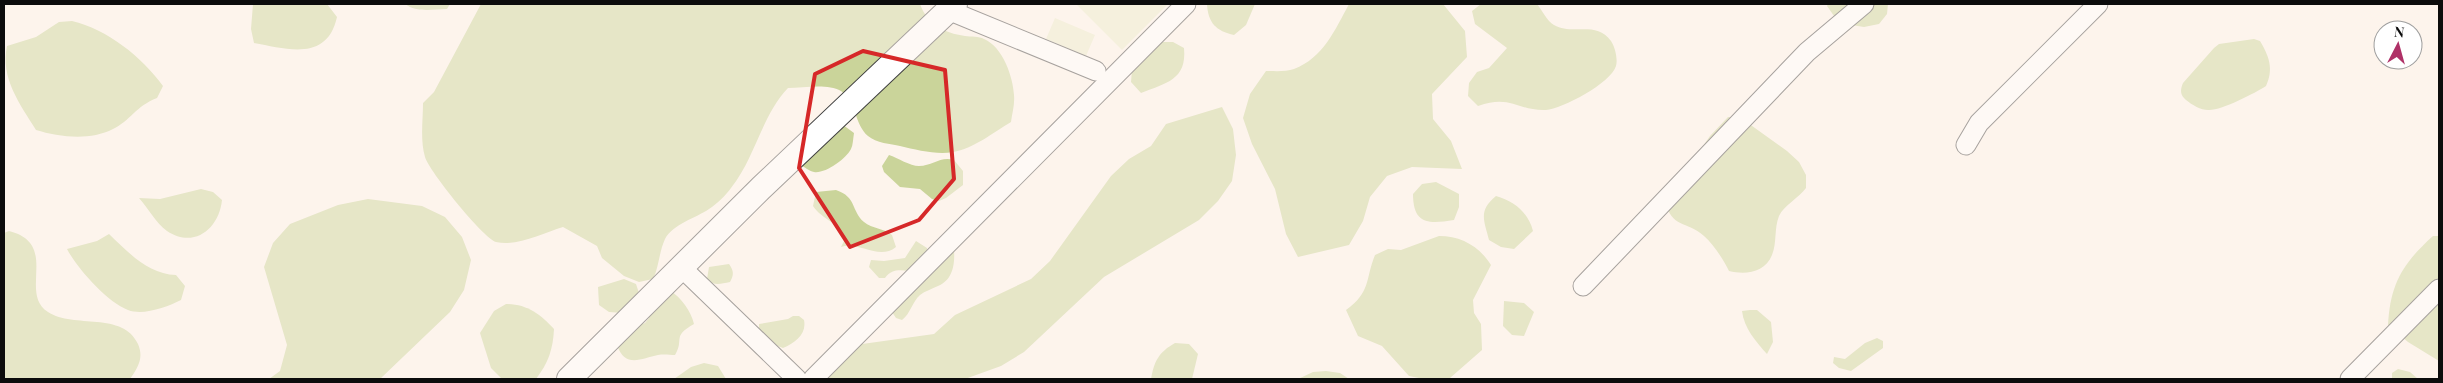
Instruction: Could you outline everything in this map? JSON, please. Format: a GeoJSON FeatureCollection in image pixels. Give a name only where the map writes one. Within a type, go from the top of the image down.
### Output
{"type":"FeatureCollection","features":[{"type":"Feature","properties":{"kind":"street"},"geometry":{"type":"LineString","coordinates":[[813,379],[1186,4]]}},
{"type":"Feature","properties":{"kind":"street"},"geometry":{"type":"LineString","coordinates":[[1583,286],[1807,52],[1864,4]]}},
{"type":"Feature","properties":{"kind":"street"},"geometry":{"type":"LineString","coordinates":[[1966,145],[1979,123],[2098,4]]}},
{"type":"Feature","properties":{"kind":"street"},"geometry":{"type":"LineString","coordinates":[[569,379],[761,188],[952,7],[1096,72]]}},
{"type":"Feature","properties":{"kind":"street"},"geometry":{"type":"LineString","coordinates":[[682,268],[797,379]]}},
{"type":"Feature","properties":{"kind":"street"},"geometry":{"type":"LineString","coordinates":[[2350,379],[2439,289]]}},
{"type":"Feature","properties":{"kind":"highlighted area"},"geometry":{"type":"Polygon","coordinates":[[[863,51],[945,70],[954,179],[919,220],[850,247],[799,168],[815,74],[863,51]]]}},
{"type":"Feature","properties":{"kind":"green space"},"geometry":{"type":"Polygon","coordinates":[[[253,4],[327,4],[337,17],[332,31],[324,41],[315,47],[304,49],[279,48],[254,43],[251,29],[253,4]]]}},
{"type":"Feature","properties":{"kind":"green space"},"geometry":{"type":"Polygon","coordinates":[[[405,4],[450,4],[447,9],[425,10],[415,9],[405,4]]]}},
{"type":"Feature","properties":{"kind":"green space"},"geometry":{"type":"Polygon","coordinates":[[[481,4],[920,4],[927,17],[943,30],[957,35],[982,38],[991,43],[1002,55],[1009,71],[1013,88],[1014,102],[1011,122],[976,144],[961,150],[947,153],[927,152],[884,143],[868,136],[863,131],[850,101],[841,91],[829,87],[788,88],[772,111],[746,164],[729,191],[712,207],[673,229],[663,244],[653,279],[639,282],[624,276],[602,258],[597,246],[563,227],[513,243],[496,242],[489,238],[469,217],[429,165],[425,157],[423,144],[423,103],[434,92],[481,4]]]}},
{"type":"Feature","properties":{"kind":"green space"},"geometry":{"type":"Polygon","coordinates":[[[1076,4],[1168,4],[1122,50],[1076,4]]]}},
{"type":"Feature","properties":{"kind":"green space"},"geometry":{"type":"Polygon","coordinates":[[[1207,4],[1255,4],[1246,25],[1234,35],[1222,31],[1214,25],[1209,16],[1207,4]]]}},
{"type":"Feature","properties":{"kind":"green space"},"geometry":{"type":"Polygon","coordinates":[[[1349,4],[1443,4],[1465,31],[1467,57],[1432,94],[1433,119],[1451,141],[1462,169],[1412,167],[1387,176],[1370,197],[1363,221],[1349,245],[1298,257],[1286,234],[1275,189],[1252,144],[1243,118],[1250,94],[1266,71],[1291,70],[1313,58],[1339,24],[1349,4]]]}},
{"type":"Feature","properties":{"kind":"green space"},"geometry":{"type":"Polygon","coordinates":[[[1481,4],[1537,4],[1554,25],[1561,28],[1598,31],[1611,41],[1615,50],[1616,66],[1612,73],[1596,87],[1574,100],[1553,109],[1536,110],[1506,102],[1478,106],[1468,96],[1469,83],[1477,72],[1489,68],[1507,48],[1475,24],[1472,11],[1481,4]]]}},
{"type":"Feature","properties":{"kind":"green space"},"geometry":{"type":"Polygon","coordinates":[[[1828,4],[1888,4],[1887,14],[1879,24],[1864,27],[1839,23],[1827,6],[1828,4]]]}},
{"type":"Feature","properties":{"kind":"green space"},"geometry":{"type":"Polygon","coordinates":[[[1055,18],[1095,35],[1086,56],[1046,39],[1055,18]]]}},
{"type":"Feature","properties":{"kind":"green space"},"geometry":{"type":"Polygon","coordinates":[[[72,21],[98,30],[111,37],[145,65],[163,86],[157,98],[144,105],[119,126],[104,133],[74,137],[36,130],[9,80],[6,69],[7,46],[36,37],[59,22],[72,21]]]}},
{"type":"Feature","properties":{"kind":"green space"},"geometry":{"type":"Polygon","coordinates":[[[2254,39],[2260,41],[2269,63],[2270,74],[2266,86],[2238,101],[2214,110],[2200,108],[2184,98],[2181,92],[2183,83],[2214,48],[2219,44],[2254,39]]]}},
{"type":"Feature","properties":{"kind":"green space"},"geometry":{"type":"Polygon","coordinates":[[[1160,42],[1173,42],[1184,48],[1182,67],[1173,79],[1141,93],[1131,82],[1132,70],[1160,42]]]}},
{"type":"Feature","properties":{"kind":"green space"},"geometry":{"type":"Polygon","coordinates":[[[1222,107],[1233,129],[1236,155],[1232,181],[1218,201],[1199,220],[1104,277],[1024,352],[1001,366],[965,379],[813,379],[855,345],[934,334],[955,315],[1031,279],[1050,261],[1111,176],[1129,159],[1151,146],[1166,124],[1222,107]]]}},
{"type":"Feature","properties":{"kind":"green space"},"geometry":{"type":"Polygon","coordinates":[[[1728,117],[1741,118],[1787,151],[1799,162],[1806,175],[1806,188],[1784,208],[1779,216],[1776,225],[1774,250],[1769,261],[1760,269],[1741,273],[1729,271],[1718,252],[1708,240],[1697,231],[1676,220],[1668,210],[1665,201],[1710,136],[1728,117]]]}},
{"type":"Feature","properties":{"kind":"green space"},"geometry":{"type":"Polygon","coordinates":[[[839,122],[854,133],[852,147],[845,157],[835,165],[819,172],[810,171],[800,164],[839,122]]]}},
{"type":"Feature","properties":{"kind":"green space"},"geometry":{"type":"Polygon","coordinates":[[[889,155],[915,166],[928,165],[945,159],[954,160],[963,171],[963,185],[939,201],[932,199],[920,189],[900,187],[884,172],[882,166],[889,155]]]}},
{"type":"Feature","properties":{"kind":"green space"},"geometry":{"type":"Polygon","coordinates":[[[1436,182],[1459,194],[1459,207],[1454,220],[1430,222],[1419,217],[1416,212],[1413,194],[1422,184],[1436,182]]]}},
{"type":"Feature","properties":{"kind":"green space"},"geometry":{"type":"Polygon","coordinates":[[[201,189],[213,192],[222,200],[216,220],[203,233],[195,237],[177,236],[167,231],[139,198],[160,199],[201,189]]]}},
{"type":"Feature","properties":{"kind":"green space"},"geometry":{"type":"Polygon","coordinates":[[[836,190],[851,200],[864,222],[892,235],[896,247],[889,251],[876,252],[855,246],[841,247],[844,241],[840,230],[813,206],[816,192],[836,190]]]}},
{"type":"Feature","properties":{"kind":"green space"},"geometry":{"type":"Polygon","coordinates":[[[1496,196],[1509,201],[1519,208],[1531,224],[1533,231],[1514,249],[1501,247],[1489,240],[1484,216],[1490,201],[1496,196]]]}},
{"type":"Feature","properties":{"kind":"green space"},"geometry":{"type":"Polygon","coordinates":[[[368,199],[422,206],[445,217],[462,237],[471,260],[464,290],[450,312],[380,379],[269,379],[280,371],[287,345],[264,267],[273,243],[290,224],[338,205],[368,199]]]}},
{"type":"Feature","properties":{"kind":"green space"},"geometry":{"type":"Polygon","coordinates":[[[9,231],[24,237],[32,246],[36,257],[36,293],[40,304],[48,312],[71,320],[110,324],[121,327],[131,334],[140,349],[140,358],[138,366],[130,379],[4,379],[4,233],[9,231]]]}},
{"type":"Feature","properties":{"kind":"green space"},"geometry":{"type":"Polygon","coordinates":[[[109,234],[148,267],[166,274],[176,275],[185,286],[181,300],[155,310],[134,312],[120,306],[102,292],[85,275],[67,249],[97,241],[109,234]]]}},
{"type":"Feature","properties":{"kind":"green space"},"geometry":{"type":"Polygon","coordinates":[[[1439,236],[1447,236],[1469,243],[1481,252],[1491,265],[1473,300],[1474,313],[1481,324],[1482,350],[1450,378],[1424,379],[1409,376],[1382,346],[1358,336],[1346,310],[1364,291],[1375,255],[1388,249],[1401,250],[1439,236]]]}},
{"type":"Feature","properties":{"kind":"green space"},"geometry":{"type":"Polygon","coordinates":[[[2433,236],[2439,236],[2439,361],[2408,342],[2388,325],[2392,298],[2400,275],[2406,265],[2433,236]]]}},
{"type":"Feature","properties":{"kind":"green space"},"geometry":{"type":"Polygon","coordinates":[[[916,241],[927,248],[927,255],[909,271],[896,271],[890,273],[885,278],[879,278],[869,267],[871,260],[884,261],[905,258],[916,241]]]}},
{"type":"Feature","properties":{"kind":"green space"},"geometry":{"type":"Polygon","coordinates":[[[954,250],[952,271],[947,280],[920,295],[902,320],[896,318],[892,312],[954,250]]]}},
{"type":"Feature","properties":{"kind":"green space"},"geometry":{"type":"Polygon","coordinates":[[[729,264],[733,273],[730,282],[714,284],[707,279],[709,267],[729,264]]]}},
{"type":"Feature","properties":{"kind":"green space"},"geometry":{"type":"Polygon","coordinates":[[[624,279],[636,284],[640,296],[623,313],[609,312],[599,305],[598,287],[624,279]]]}},
{"type":"Feature","properties":{"kind":"green space"},"geometry":{"type":"Polygon","coordinates":[[[670,291],[685,305],[691,314],[694,324],[681,335],[675,355],[660,355],[629,360],[620,352],[617,345],[628,329],[645,323],[649,318],[644,306],[670,291]]]}},
{"type":"Feature","properties":{"kind":"green space"},"geometry":{"type":"Polygon","coordinates":[[[1504,301],[1524,303],[1534,312],[1524,336],[1512,335],[1503,326],[1504,301]]]}},
{"type":"Feature","properties":{"kind":"green space"},"geometry":{"type":"Polygon","coordinates":[[[506,304],[514,304],[533,311],[554,329],[549,356],[536,379],[502,379],[491,368],[480,333],[494,311],[506,304]]]}},
{"type":"Feature","properties":{"kind":"green space"},"geometry":{"type":"Polygon","coordinates":[[[1757,310],[1771,322],[1773,342],[1767,354],[1755,340],[1745,323],[1742,311],[1757,310]]]}},
{"type":"Feature","properties":{"kind":"green space"},"geometry":{"type":"Polygon","coordinates":[[[793,316],[799,316],[804,320],[804,330],[796,341],[783,348],[775,345],[759,330],[759,324],[788,319],[793,316]]]}},
{"type":"Feature","properties":{"kind":"green space"},"geometry":{"type":"Polygon","coordinates":[[[1877,338],[1883,341],[1883,348],[1851,371],[1839,368],[1833,363],[1834,357],[1845,359],[1865,343],[1877,338]]]}},
{"type":"Feature","properties":{"kind":"green space"},"geometry":{"type":"Polygon","coordinates":[[[1175,343],[1189,344],[1198,354],[1192,379],[1151,379],[1158,358],[1175,343]]]}},
{"type":"Feature","properties":{"kind":"green space"},"geometry":{"type":"Polygon","coordinates":[[[704,363],[718,366],[726,379],[674,379],[691,367],[704,363]]]}},
{"type":"Feature","properties":{"kind":"green space"},"geometry":{"type":"Polygon","coordinates":[[[2398,369],[2410,372],[2418,379],[2392,379],[2392,373],[2398,369]]]}},
{"type":"Feature","properties":{"kind":"green space"},"geometry":{"type":"Polygon","coordinates":[[[1313,372],[1340,373],[1349,379],[1298,379],[1313,372]]]}}]}
